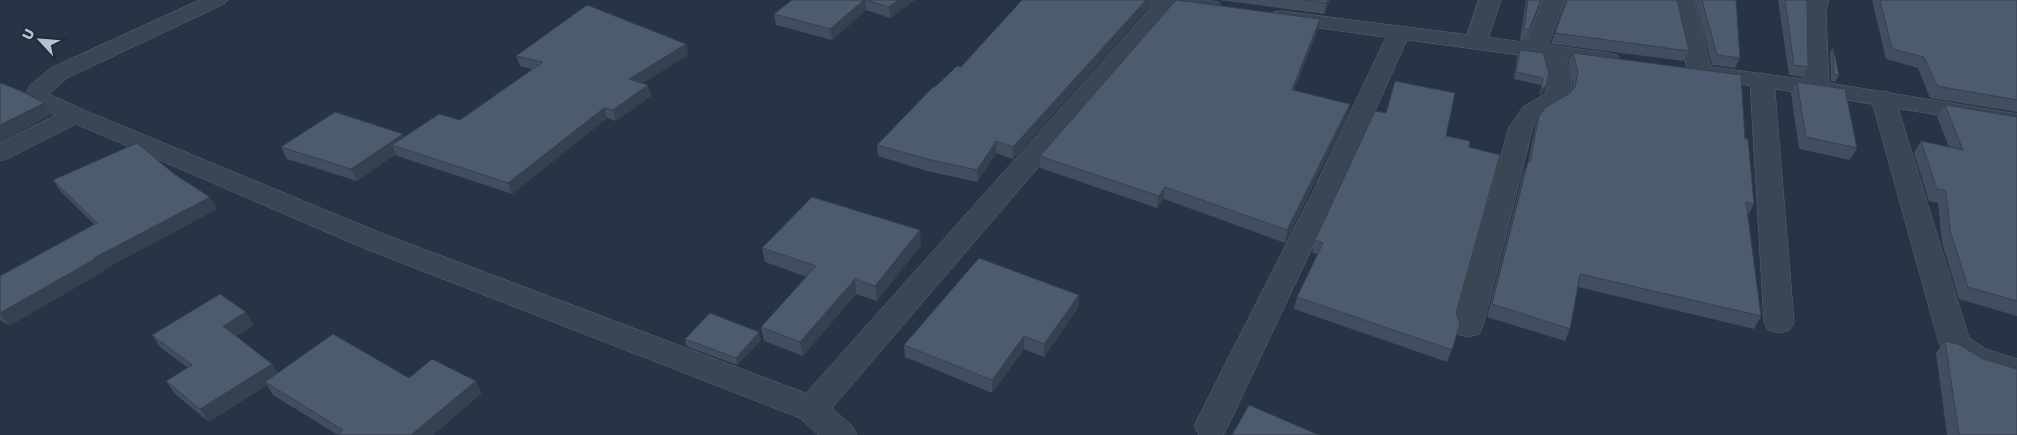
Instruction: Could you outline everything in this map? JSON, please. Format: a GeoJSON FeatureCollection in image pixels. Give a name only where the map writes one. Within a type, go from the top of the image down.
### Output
{"type":"FeatureCollection","features":[{"type":"Feature","properties":{"kind":"street"},"geometry":{"type":"LineString","coordinates":[[217,0],[59,73],[38,90],[37,94],[41,98],[75,115],[371,240],[812,410],[840,435]]}},
{"type":"Feature","properties":{"kind":"street"},"geometry":{"type":"LineString","coordinates":[[1476,42],[1490,0]]}},
{"type":"Feature","properties":{"kind":"street"},"geometry":{"type":"LineString","coordinates":[[1468,326],[1521,127],[1529,113],[1556,98],[1561,80],[1543,51],[1554,0]]}},
{"type":"Feature","properties":{"kind":"street"},"geometry":{"type":"LineString","coordinates":[[1683,0],[1691,71],[1883,98],[2017,121]]}},
{"type":"Feature","properties":{"kind":"street"},"geometry":{"type":"LineString","coordinates":[[1817,88],[1815,11],[1818,0]]}},
{"type":"Feature","properties":{"kind":"street"},"geometry":{"type":"LineString","coordinates":[[812,410],[1162,1],[1204,3],[1231,10]]}},
{"type":"Feature","properties":{"kind":"street"},"geometry":{"type":"LineString","coordinates":[[1261,14],[1626,62]]}},
{"type":"Feature","properties":{"kind":"street"},"geometry":{"type":"LineString","coordinates":[[1211,426],[1327,189],[1399,33]]}},
{"type":"Feature","properties":{"kind":"street"},"geometry":{"type":"LineString","coordinates":[[1762,80],[1779,322]]}},
{"type":"Feature","properties":{"kind":"street"},"geometry":{"type":"LineString","coordinates":[[1883,98],[1955,343],[1960,350],[1970,355],[2017,371]]}},
{"type":"Feature","properties":{"kind":"street"},"geometry":{"type":"LineString","coordinates":[[0,153],[75,115]]}},
{"type":"Feature","properties":{"kind":"building"},"geometry":{"type":"Polygon","coordinates":[[[792,0],[864,0],[830,29],[774,14],[792,0]]]}},
{"type":"Feature","properties":{"kind":"building"},"geometry":{"type":"Polygon","coordinates":[[[867,0],[899,0],[889,7],[867,0]]]}},
{"type":"Feature","properties":{"kind":"building"},"geometry":{"type":"Polygon","coordinates":[[[1022,0],[1146,0],[1013,147],[996,141],[977,170],[877,145],[933,87],[957,66],[961,67],[1022,0]]]}},
{"type":"Feature","properties":{"kind":"building"},"geometry":{"type":"Polygon","coordinates":[[[1176,0],[1320,19],[1292,90],[1350,104],[1287,230],[1165,187],[1159,196],[1040,156],[1176,0]]]}},
{"type":"Feature","properties":{"kind":"building"},"geometry":{"type":"Polygon","coordinates":[[[1302,0],[1328,0],[1326,3],[1302,0]]]}},
{"type":"Feature","properties":{"kind":"building"},"geometry":{"type":"Polygon","coordinates":[[[1528,0],[1541,0],[1529,30],[1524,29],[1528,0]]]}},
{"type":"Feature","properties":{"kind":"building"},"geometry":{"type":"Polygon","coordinates":[[[1567,0],[1677,0],[1689,51],[1555,33],[1567,0]]]}},
{"type":"Feature","properties":{"kind":"building"},"geometry":{"type":"Polygon","coordinates":[[[1702,0],[1736,0],[1740,58],[1717,55],[1702,0]]]}},
{"type":"Feature","properties":{"kind":"building"},"geometry":{"type":"Polygon","coordinates":[[[1785,0],[1807,0],[1808,67],[1794,65],[1785,0]]]}},
{"type":"Feature","properties":{"kind":"building"},"geometry":{"type":"Polygon","coordinates":[[[1880,0],[2017,0],[2017,100],[1937,86],[1924,57],[1892,49],[1880,0]]]}},
{"type":"Feature","properties":{"kind":"building"},"geometry":{"type":"Polygon","coordinates":[[[587,5],[686,44],[629,79],[648,85],[613,110],[604,108],[508,183],[392,145],[439,114],[460,120],[543,62],[516,56],[587,5]]]}},
{"type":"Feature","properties":{"kind":"building"},"geometry":{"type":"Polygon","coordinates":[[[1833,47],[1839,75],[1834,75],[1833,47]]]}},
{"type":"Feature","properties":{"kind":"building"},"geometry":{"type":"Polygon","coordinates":[[[1520,50],[1543,53],[1549,73],[1546,86],[1541,89],[1543,78],[1516,72],[1520,50]]]}},
{"type":"Feature","properties":{"kind":"building"},"geometry":{"type":"Polygon","coordinates":[[[1573,53],[1741,75],[1745,139],[1748,139],[1754,204],[1746,202],[1761,316],[1580,274],[1570,329],[1492,304],[1528,162],[1530,162],[1539,116],[1546,107],[1570,93],[1575,87],[1578,72],[1573,53]]]}},
{"type":"Feature","properties":{"kind":"building"},"geometry":{"type":"Polygon","coordinates":[[[1395,81],[1455,93],[1446,136],[1470,141],[1469,147],[1500,155],[1456,313],[1460,323],[1452,350],[1297,297],[1323,243],[1315,240],[1375,111],[1386,113],[1395,81]]]}},
{"type":"Feature","properties":{"kind":"building"},"geometry":{"type":"Polygon","coordinates":[[[1797,82],[1845,89],[1857,148],[1806,137],[1797,82]]]}},
{"type":"Feature","properties":{"kind":"building"},"geometry":{"type":"Polygon","coordinates":[[[1,83],[21,91],[44,103],[0,125],[1,83]]]}},
{"type":"Feature","properties":{"kind":"building"},"geometry":{"type":"Polygon","coordinates":[[[1945,105],[2017,117],[2017,301],[1968,287],[1950,231],[1946,191],[1937,189],[1921,141],[1963,150],[1945,105]]]}},
{"type":"Feature","properties":{"kind":"building"},"geometry":{"type":"Polygon","coordinates":[[[335,112],[403,134],[351,169],[281,147],[335,112]]]}},
{"type":"Feature","properties":{"kind":"building"},"geometry":{"type":"Polygon","coordinates":[[[137,143],[174,174],[210,197],[94,258],[0,313],[0,276],[97,223],[53,180],[137,143]]]}},
{"type":"Feature","properties":{"kind":"building"},"geometry":{"type":"Polygon","coordinates":[[[812,197],[920,230],[875,286],[855,279],[800,342],[761,327],[816,266],[762,248],[812,197]]]}},
{"type":"Feature","properties":{"kind":"building"},"geometry":{"type":"Polygon","coordinates":[[[979,258],[1079,295],[1044,344],[1024,336],[992,380],[904,345],[979,258]]]}},
{"type":"Feature","properties":{"kind":"building"},"geometry":{"type":"Polygon","coordinates":[[[220,294],[246,312],[223,326],[272,364],[200,409],[166,381],[192,365],[152,335],[220,294]]]}},
{"type":"Feature","properties":{"kind":"building"},"geometry":{"type":"Polygon","coordinates":[[[710,313],[759,332],[736,358],[685,339],[710,313]]]}},
{"type":"Feature","properties":{"kind":"building"},"geometry":{"type":"Polygon","coordinates":[[[333,334],[409,378],[432,359],[476,381],[411,435],[338,435],[343,430],[265,382],[333,334]]]}},
{"type":"Feature","properties":{"kind":"building"},"geometry":{"type":"Polygon","coordinates":[[[1945,341],[1958,344],[1983,359],[2017,369],[2017,435],[1959,435],[1945,341]]]}},
{"type":"Feature","properties":{"kind":"building"},"geometry":{"type":"Polygon","coordinates":[[[1249,405],[1319,435],[1232,435],[1249,405]]]}}]}
